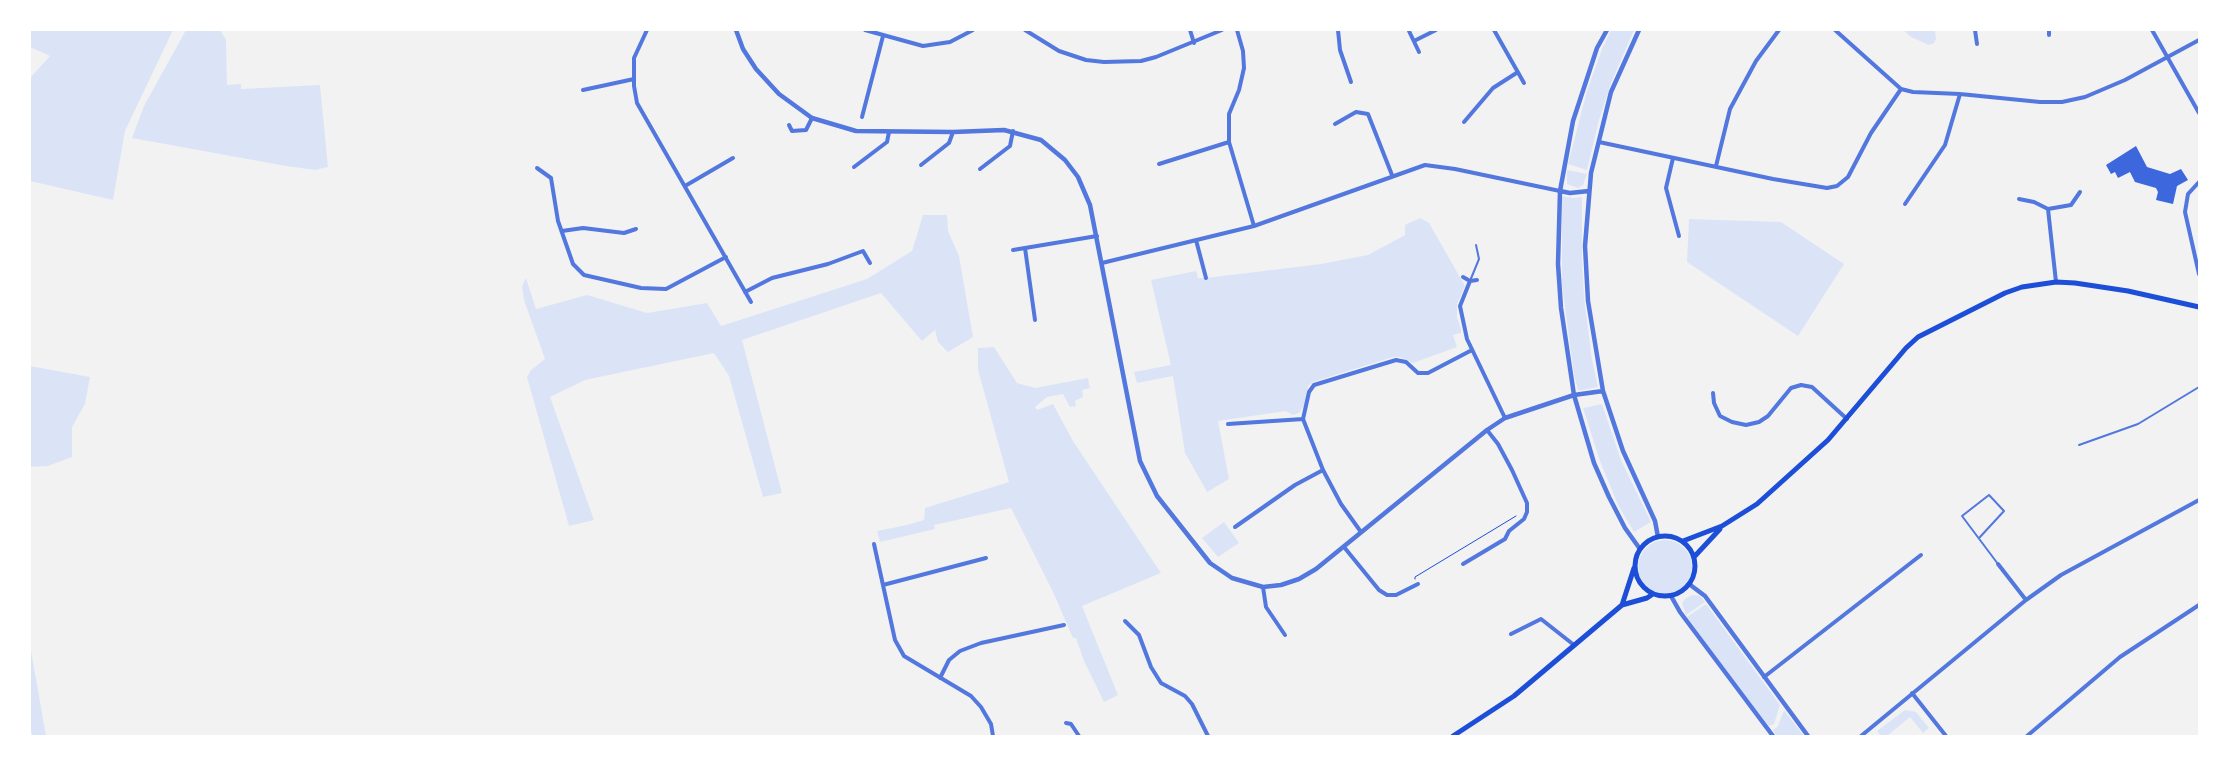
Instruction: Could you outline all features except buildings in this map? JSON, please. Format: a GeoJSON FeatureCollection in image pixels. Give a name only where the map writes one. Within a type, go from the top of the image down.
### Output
{"type":"FeatureCollection","features":[{"type":"Feature","properties":{"kind":"main road"},"geometry":{"type":"LineString","coordinates":[[1682,541],[1722,526],[1757,504],[1828,440],[1906,348],[1918,338],[2005,293],[2056,282],[2128,292],[2199,307]]}},
{"type":"Feature","properties":{"kind":"main road"},"geometry":{"type":"LineString","coordinates":[[1694,557],[1722,526]]}},
{"type":"Feature","properties":{"kind":"main road"},"geometry":{"type":"LineString","coordinates":[[1622,605],[1640,549],[1651,539],[1671,536],[1682,541],[1694,557],[1695,572],[1689,584],[1671,596],[1653,594],[1640,583],[1635,567]]}},
{"type":"Feature","properties":{"kind":"main road"},"geometry":{"type":"LineString","coordinates":[[1453,736],[1514,696],[1622,605],[1647,598],[1653,594]]}},
{"type":"Feature","properties":{"kind":"street"},"geometry":{"type":"LineString","coordinates":[[647,30],[634,58],[637,102],[751,302]]}},
{"type":"Feature","properties":{"kind":"street"},"geometry":{"type":"LineString","coordinates":[[736,30],[743,49],[756,70],[779,94],[812,118],[856,131],[1013,131],[1041,140],[1065,160],[1084,189],[1096,236],[1140,461],[1150,484],[1210,563],[1232,578],[1263,587],[1281,585],[1299,579],[1344,547],[1487,430],[1505,418],[1574,395],[1603,391]]}},
{"type":"Feature","properties":{"kind":"street"},"geometry":{"type":"LineString","coordinates":[[865,30],[923,46],[950,42],[973,30]]}},
{"type":"Feature","properties":{"kind":"street"},"geometry":{"type":"LineString","coordinates":[[1025,30],[1059,51],[1086,60],[1104,62],[1141,61],[1172,52],[1222,30]]}},
{"type":"Feature","properties":{"kind":"street"},"geometry":{"type":"LineString","coordinates":[[1190,30],[1194,43]]}},
{"type":"Feature","properties":{"kind":"street"},"geometry":{"type":"LineString","coordinates":[[1237,30],[1243,52],[1244,68],[1239,90],[1229,114],[1229,142],[1254,226]]}},
{"type":"Feature","properties":{"kind":"street"},"geometry":{"type":"LineString","coordinates":[[1338,30],[1340,50],[1351,82]]}},
{"type":"Feature","properties":{"kind":"street"},"geometry":{"type":"LineString","coordinates":[[1414,41],[1436,30]]}},
{"type":"Feature","properties":{"kind":"street"},"geometry":{"type":"LineString","coordinates":[[1494,30],[1524,83]]}},
{"type":"Feature","properties":{"kind":"street"},"geometry":{"type":"LineString","coordinates":[[1607,30],[1597,48],[1573,121],[1560,191],[1558,264],[1561,308],[1574,395],[1594,463],[1625,528],[1640,549]]}},
{"type":"Feature","properties":{"kind":"street"},"geometry":{"type":"LineString","coordinates":[[1639,30],[1611,92],[1589,191],[1585,246],[1588,301],[1603,391],[1623,451],[1655,521],[1658,537]]}},
{"type":"Feature","properties":{"kind":"street"},"geometry":{"type":"LineString","coordinates":[[1716,166],[1730,108],[1756,61],[1778,30]]}},
{"type":"Feature","properties":{"kind":"street"},"geometry":{"type":"LineString","coordinates":[[1835,30],[1901,89],[1913,92],[1960,94],[2040,102],[2062,102],[2085,97],[2125,80],[2199,40]]}},
{"type":"Feature","properties":{"kind":"street"},"geometry":{"type":"LineString","coordinates":[[1975,30],[1977,44]]}},
{"type":"Feature","properties":{"kind":"street"},"geometry":{"type":"LineString","coordinates":[[2152,30],[2199,114]]}},
{"type":"Feature","properties":{"kind":"street"},"geometry":{"type":"LineString","coordinates":[[1409,31],[1419,52]]}},
{"type":"Feature","properties":{"kind":"street"},"geometry":{"type":"LineString","coordinates":[[862,117],[883,36]]}},
{"type":"Feature","properties":{"kind":"street"},"geometry":{"type":"LineString","coordinates":[[1464,122],[1493,88],[1518,72]]}},
{"type":"Feature","properties":{"kind":"street"},"geometry":{"type":"LineString","coordinates":[[583,90],[634,78]]}},
{"type":"Feature","properties":{"kind":"street"},"geometry":{"type":"LineString","coordinates":[[1599,142],[1827,188],[1837,186],[1848,177],[1871,133],[1901,89]]}},
{"type":"Feature","properties":{"kind":"street"},"geometry":{"type":"LineString","coordinates":[[1905,204],[1945,146],[1960,94]]}},
{"type":"Feature","properties":{"kind":"street"},"geometry":{"type":"LineString","coordinates":[[1335,124],[1356,112],[1368,114],[1392,175]]}},
{"type":"Feature","properties":{"kind":"street"},"geometry":{"type":"LineString","coordinates":[[789,125],[792,131],[806,130],[812,118]]}},
{"type":"Feature","properties":{"kind":"street"},"geometry":{"type":"LineString","coordinates":[[980,168],[1010,146],[1013,131]]}},
{"type":"Feature","properties":{"kind":"street"},"geometry":{"type":"LineString","coordinates":[[854,167],[887,142],[889,132]]}},
{"type":"Feature","properties":{"kind":"street"},"geometry":{"type":"LineString","coordinates":[[921,165],[949,143],[952,132]]}},
{"type":"Feature","properties":{"kind":"street"},"geometry":{"type":"LineString","coordinates":[[1159,164],[1229,142]]}},
{"type":"Feature","properties":{"kind":"street"},"geometry":{"type":"LineString","coordinates":[[685,186],[733,158]]}},
{"type":"Feature","properties":{"kind":"street"},"geometry":{"type":"LineString","coordinates":[[1673,158],[1666,188],[1678,236]]}},
{"type":"Feature","properties":{"kind":"street"},"geometry":{"type":"LineString","coordinates":[[1102,263],[1254,226],[1415,167],[1435,166],[1570,193],[1589,191]]}},
{"type":"Feature","properties":{"kind":"street"},"geometry":{"type":"LineString","coordinates":[[537,168],[550,178],[562,231],[573,264],[584,275],[641,288],[666,288],[726,257]]}},
{"type":"Feature","properties":{"kind":"street"},"geometry":{"type":"LineString","coordinates":[[2199,182],[2188,194],[2185,212],[2199,274]]}},
{"type":"Feature","properties":{"kind":"street"},"geometry":{"type":"LineString","coordinates":[[2019,199],[2034,202],[2048,209],[2071,205],[2080,192]]}},
{"type":"Feature","properties":{"kind":"street"},"geometry":{"type":"LineString","coordinates":[[2048,209],[2056,282]]}},
{"type":"Feature","properties":{"kind":"street"},"geometry":{"type":"LineString","coordinates":[[562,231],[584,228],[624,233],[636,229]]}},
{"type":"Feature","properties":{"kind":"street"},"geometry":{"type":"LineString","coordinates":[[1013,250],[1096,236]]}},
{"type":"Feature","properties":{"kind":"street"},"geometry":{"type":"LineString","coordinates":[[1196,240],[1206,278]]}},
{"type":"Feature","properties":{"kind":"street"},"geometry":{"type":"LineString","coordinates":[[1025,248],[1035,320]]}},
{"type":"Feature","properties":{"kind":"street"},"geometry":{"type":"LineString","coordinates":[[745,292],[772,278],[828,264],[863,251],[870,263]]}},
{"type":"Feature","properties":{"kind":"street"},"geometry":{"type":"LineString","coordinates":[[1463,277],[1470,281],[1477,280]]}},
{"type":"Feature","properties":{"kind":"street"},"geometry":{"type":"LineString","coordinates":[[1470,281],[1460,306],[1467,339],[1505,418]]}},
{"type":"Feature","properties":{"kind":"street"},"geometry":{"type":"LineString","coordinates":[[1361,532],[1341,504],[1323,470],[1303,419],[1309,392],[1314,385],[1396,360],[1406,362],[1418,373],[1428,373],[1472,350]]}},
{"type":"Feature","properties":{"kind":"street"},"geometry":{"type":"LineString","coordinates":[[1713,393],[1714,403],[1720,416],[1732,422],[1746,425],[1759,422],[1768,416],[1791,388],[1801,385],[1812,387],[1847,419]]}},
{"type":"Feature","properties":{"kind":"street"},"geometry":{"type":"LineString","coordinates":[[1228,424],[1303,419]]}},
{"type":"Feature","properties":{"kind":"street"},"geometry":{"type":"LineString","coordinates":[[1463,564],[1505,539],[1509,531],[1524,518],[1526,512],[1527,503],[1512,470],[1498,444],[1487,430]]}},
{"type":"Feature","properties":{"kind":"street"},"geometry":{"type":"LineString","coordinates":[[1235,527],[1296,485],[1323,470]]}},
{"type":"Feature","properties":{"kind":"street"},"geometry":{"type":"LineString","coordinates":[[1861,736],[2026,600],[2068,571],[2199,500]]}},
{"type":"Feature","properties":{"kind":"street"},"geometry":{"type":"LineString","coordinates":[[874,544],[895,640],[904,656],[971,696],[981,707],[991,724],[992,736]]}},
{"type":"Feature","properties":{"kind":"street"},"geometry":{"type":"LineString","coordinates":[[1344,547],[1379,590],[1387,595],[1396,595],[1418,584]]}},
{"type":"Feature","properties":{"kind":"street"},"geometry":{"type":"LineString","coordinates":[[1764,678],[1921,555]]}},
{"type":"Feature","properties":{"kind":"street"},"geometry":{"type":"LineString","coordinates":[[883,586],[986,558]]}},
{"type":"Feature","properties":{"kind":"street"},"geometry":{"type":"LineString","coordinates":[[1998,564],[2026,600]]}},
{"type":"Feature","properties":{"kind":"street"},"geometry":{"type":"LineString","coordinates":[[1689,584],[1704,596],[1808,736]]}},
{"type":"Feature","properties":{"kind":"street"},"geometry":{"type":"LineString","coordinates":[[1263,587],[1266,607],[1285,635]]}},
{"type":"Feature","properties":{"kind":"street"},"geometry":{"type":"LineString","coordinates":[[1671,596],[1680,612],[1773,736]]}},
{"type":"Feature","properties":{"kind":"street"},"geometry":{"type":"LineString","coordinates":[[2026,736],[2120,657],[2199,605]]}},
{"type":"Feature","properties":{"kind":"street"},"geometry":{"type":"LineString","coordinates":[[1511,634],[1541,619],[1574,645]]}},
{"type":"Feature","properties":{"kind":"street"},"geometry":{"type":"LineString","coordinates":[[1125,621],[1139,635],[1151,667],[1161,682],[1185,696],[1192,704],[1208,736]]}},
{"type":"Feature","properties":{"kind":"street"},"geometry":{"type":"LineString","coordinates":[[940,678],[949,660],[960,651],[981,643],[1064,625]]}},
{"type":"Feature","properties":{"kind":"street"},"geometry":{"type":"LineString","coordinates":[[1912,693],[1946,736]]}},
{"type":"Feature","properties":{"kind":"street"},"geometry":{"type":"LineString","coordinates":[[1066,723],[1072,724],[1078,736]]}},
{"type":"Feature","properties":{"kind":"lane"},"geometry":{"type":"LineString","coordinates":[[1470,281],[1479,258],[1476,245]]}},
{"type":"Feature","properties":{"kind":"lane"},"geometry":{"type":"LineString","coordinates":[[2079,445],[2138,424],[2199,387]]}},
{"type":"Feature","properties":{"kind":"lane"},"geometry":{"type":"LineString","coordinates":[[1980,537],[2004,511],[1989,495],[1962,516],[1980,537],[1998,564]]}},
{"type":"Feature","properties":{"kind":"path"},"geometry":{"type":"LineString","coordinates":[[1418,584],[1414,577],[1526,512]]}},
{"type":"Feature","properties":{"kind":"shaded area"},"geometry":{"type":"Polygon","coordinates":[[[30,30],[173,30],[125,131],[113,200],[30,181],[30,78],[50,56],[30,47],[30,30]]]}},
{"type":"Feature","properties":{"kind":"shaded area"},"geometry":{"type":"Polygon","coordinates":[[[186,30],[220,30],[226,40],[227,85],[241,84],[241,89],[320,85],[328,167],[315,170],[286,166],[132,138],[144,106],[186,30]]]}},
{"type":"Feature","properties":{"kind":"shaded area"},"geometry":{"type":"Polygon","coordinates":[[[1611,30],[1634,30],[1611,83],[1599,120],[1587,170],[1568,164],[1587,91],[1611,30]]]}},
{"type":"Feature","properties":{"kind":"shaded area"},"geometry":{"type":"Polygon","coordinates":[[[1903,30],[1935,30],[1936,39],[1934,43],[1929,45],[1911,37],[1903,30]]]}},
{"type":"Feature","properties":{"kind":"shaded area"},"geometry":{"type":"Polygon","coordinates":[[[1567,170],[1587,174],[1583,185],[1578,188],[1567,184],[1567,170]]]}},
{"type":"Feature","properties":{"kind":"shaded area"},"geometry":{"type":"Polygon","coordinates":[[[1562,196],[1582,197],[1584,297],[1592,360],[1598,387],[1582,390],[1578,390],[1574,375],[1562,285],[1562,196]]]}},
{"type":"Feature","properties":{"kind":"shaded area"},"geometry":{"type":"Polygon","coordinates":[[[923,215],[947,215],[948,231],[959,256],[973,337],[948,352],[938,342],[935,330],[922,341],[881,293],[742,340],[782,493],[763,497],[729,376],[714,353],[585,380],[550,397],[594,520],[569,526],[527,377],[531,370],[545,359],[524,300],[522,286],[526,278],[536,309],[587,295],[647,313],[707,303],[721,326],[867,279],[912,251],[923,215]]]}},
{"type":"Feature","properties":{"kind":"shaded area"},"geometry":{"type":"Polygon","coordinates":[[[1420,218],[1429,223],[1465,286],[1457,304],[1457,318],[1461,333],[1453,335],[1457,347],[1413,363],[1400,357],[1393,357],[1313,382],[1308,386],[1304,405],[1299,413],[1293,415],[1286,411],[1218,421],[1229,479],[1207,492],[1185,453],[1173,376],[1137,383],[1134,372],[1171,365],[1151,280],[1196,271],[1198,278],[1206,278],[1321,264],[1368,255],[1405,235],[1405,225],[1420,218]]]}},
{"type":"Feature","properties":{"kind":"shaded area"},"geometry":{"type":"Polygon","coordinates":[[[1689,219],[1781,222],[1844,264],[1798,336],[1687,262],[1689,219]]]}},
{"type":"Feature","properties":{"kind":"shaded area"},"geometry":{"type":"Polygon","coordinates":[[[994,347],[1017,383],[1035,388],[1088,378],[1090,388],[1082,390],[1083,397],[1075,401],[1076,406],[1070,407],[1063,394],[1047,397],[1035,407],[1037,410],[1053,404],[1073,441],[1161,573],[1082,606],[1118,695],[1104,702],[1084,661],[1076,638],[1073,638],[1053,592],[1011,508],[934,525],[935,529],[880,542],[877,531],[924,520],[925,508],[1009,482],[978,370],[978,348],[994,347]]]}},
{"type":"Feature","properties":{"kind":"shaded area"},"geometry":{"type":"Polygon","coordinates":[[[30,366],[90,377],[85,404],[72,427],[72,457],[48,466],[30,467],[30,366]]]}},
{"type":"Feature","properties":{"kind":"shaded area"},"geometry":{"type":"Polygon","coordinates":[[[1602,404],[1621,460],[1651,522],[1634,532],[1618,505],[1600,461],[1583,408],[1602,404]]]}},
{"type":"Feature","properties":{"kind":"shaded area"},"geometry":{"type":"Polygon","coordinates":[[[1224,522],[1239,543],[1218,557],[1202,538],[1224,522]]]}},
{"type":"Feature","properties":{"kind":"shaded area"},"geometry":{"type":"Polygon","coordinates":[[[1665,540],[1675,542],[1684,548],[1690,557],[1692,567],[1690,577],[1684,586],[1675,592],[1665,594],[1655,592],[1646,586],[1640,577],[1638,567],[1640,557],[1646,548],[1655,542],[1665,540]]]}},
{"type":"Feature","properties":{"kind":"shaded area"},"geometry":{"type":"Polygon","coordinates":[[[1693,595],[1700,596],[1705,602],[1686,615],[1682,603],[1686,598],[1693,595]]]}},
{"type":"Feature","properties":{"kind":"shaded area"},"geometry":{"type":"Polygon","coordinates":[[[1706,604],[1780,705],[1774,724],[1769,726],[1741,692],[1687,617],[1706,604]]]}},
{"type":"Feature","properties":{"kind":"shaded area"},"geometry":{"type":"Polygon","coordinates":[[[30,645],[46,736],[32,736],[30,723],[30,645]]]}},
{"type":"Feature","properties":{"kind":"shaded area"},"geometry":{"type":"Polygon","coordinates":[[[1784,710],[1804,736],[1777,736],[1773,730],[1778,726],[1784,710]]]}},
{"type":"Feature","properties":{"kind":"shaded area"},"geometry":{"type":"Polygon","coordinates":[[[1905,710],[1916,712],[1929,728],[1923,733],[1910,717],[1887,736],[1881,736],[1877,731],[1905,710]]]}}]}
